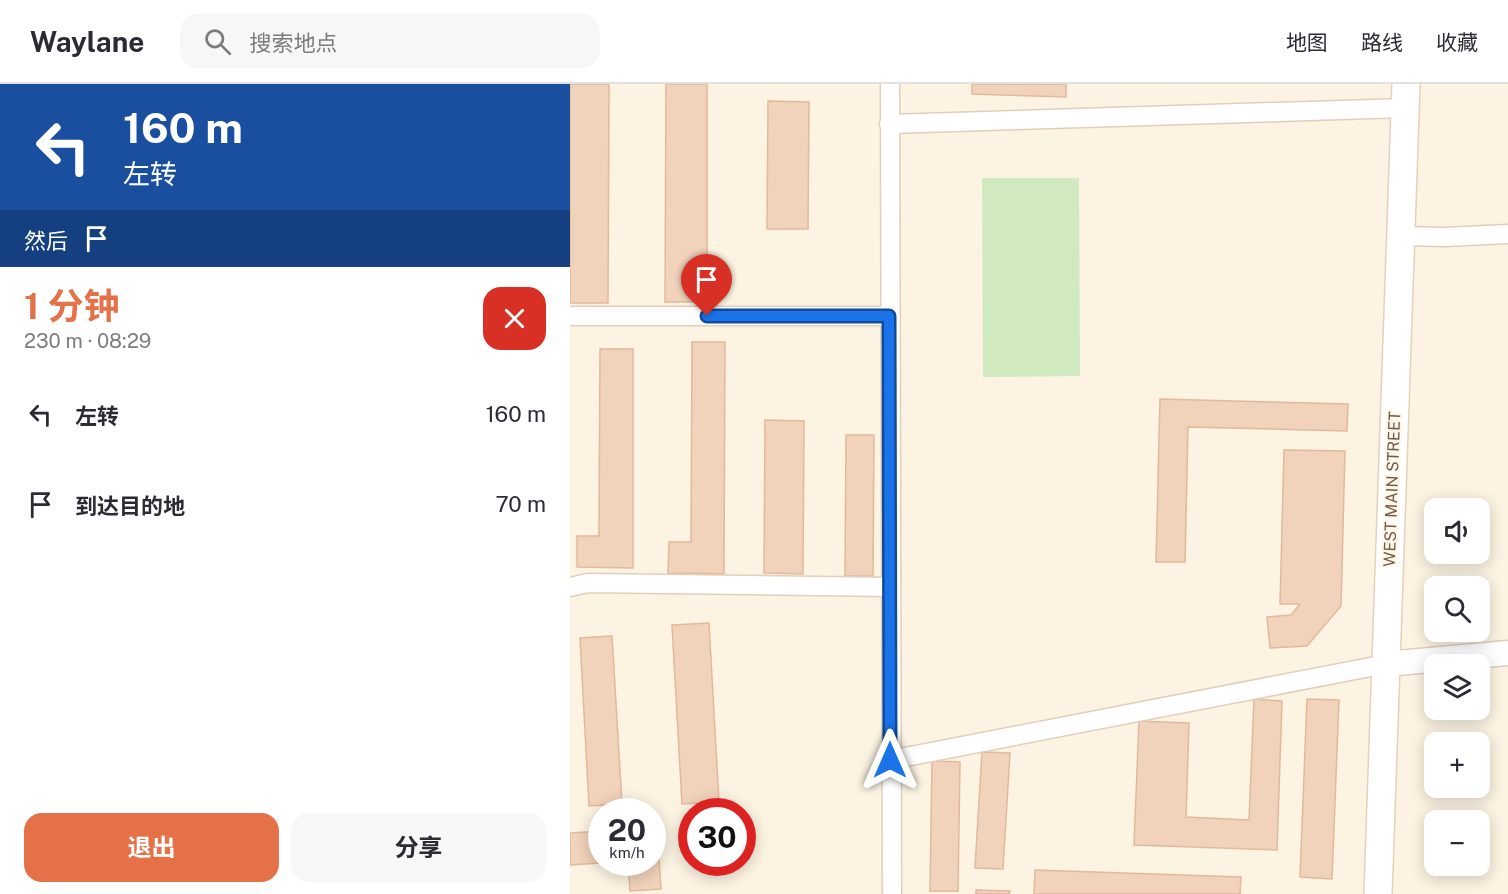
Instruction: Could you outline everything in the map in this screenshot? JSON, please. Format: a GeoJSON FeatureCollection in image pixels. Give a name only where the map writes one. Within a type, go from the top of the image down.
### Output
{"type":"FeatureCollection","features":[{"type":"Feature","properties":{"kind":"main road","name":"WEST MAIN STREET"},"geometry":{"type":"LineString","coordinates":[[1408,236],[1422,84]]}},
{"type":"Feature","properties":{"kind":"main road","name":"WEST MAIN STREET"},"geometry":{"type":"LineString","coordinates":[[1394,894],[1394,663],[1408,236],[1405,96]]}},
{"type":"Feature","properties":{"kind":"main road","name":"WEST MAIN STREET"},"geometry":{"type":"LineString","coordinates":[[1378,894],[1394,663]]}},
{"type":"Feature","properties":{"kind":"street"},"geometry":{"type":"LineString","coordinates":[[890,84],[892,894]]}},
{"type":"Feature","properties":{"kind":"street"},"geometry":{"type":"LineString","coordinates":[[889,124],[1405,96]]}},
{"type":"Feature","properties":{"kind":"street"},"geometry":{"type":"LineString","coordinates":[[1408,236],[1508,234]]}},
{"type":"Feature","properties":{"kind":"street"},"geometry":{"type":"LineString","coordinates":[[570,316],[889,316]]}},
{"type":"Feature","properties":{"kind":"street"},"geometry":{"type":"LineString","coordinates":[[570,587],[588,583],[890,586]]}},
{"type":"Feature","properties":{"kind":"street"},"geometry":{"type":"LineString","coordinates":[[890,760],[1394,663],[1508,652]]}},
{"type":"Feature","properties":{"kind":"green space"},"geometry":{"type":"Polygon","coordinates":[[[982,178],[1079,178],[1080,376],[983,377],[982,178]]]}},
{"type":"Feature","properties":{"kind":"building"},"geometry":{"type":"Polygon","coordinates":[[[570,84],[609,84],[608,303],[570,303],[570,84]]]}},
{"type":"Feature","properties":{"kind":"building"},"geometry":{"type":"Polygon","coordinates":[[[666,84],[707,84],[707,302],[665,302],[666,84]]]}},
{"type":"Feature","properties":{"kind":"building"},"geometry":{"type":"Polygon","coordinates":[[[972,84],[1066,84],[1066,97],[972,94],[972,84]]]}},
{"type":"Feature","properties":{"kind":"building"},"geometry":{"type":"Polygon","coordinates":[[[768,101],[809,102],[808,229],[767,229],[768,101]]]}},
{"type":"Feature","properties":{"kind":"building"},"geometry":{"type":"Polygon","coordinates":[[[692,342],[725,342],[724,574],[668,573],[669,542],[691,542],[692,342]]]}},
{"type":"Feature","properties":{"kind":"building"},"geometry":{"type":"Polygon","coordinates":[[[600,349],[633,349],[633,568],[577,567],[577,536],[599,536],[600,349]]]}},
{"type":"Feature","properties":{"kind":"building"},"geometry":{"type":"Polygon","coordinates":[[[1160,399],[1348,404],[1347,431],[1188,427],[1185,562],[1156,562],[1160,399]]]}},
{"type":"Feature","properties":{"kind":"building"},"geometry":{"type":"Polygon","coordinates":[[[765,420],[804,421],[803,574],[764,573],[765,420]]]}},
{"type":"Feature","properties":{"kind":"building"},"geometry":{"type":"Polygon","coordinates":[[[846,435],[874,435],[873,576],[845,576],[846,435]]]}},
{"type":"Feature","properties":{"kind":"building"},"geometry":{"type":"Polygon","coordinates":[[[1284,450],[1345,451],[1341,606],[1307,646],[1270,648],[1267,617],[1291,615],[1300,604],[1280,604],[1284,450]]]}},
{"type":"Feature","properties":{"kind":"building"},"geometry":{"type":"Polygon","coordinates":[[[709,623],[719,798],[682,798],[672,625],[709,623]]]}},
{"type":"Feature","properties":{"kind":"building"},"geometry":{"type":"Polygon","coordinates":[[[612,636],[622,798],[589,798],[580,638],[612,636]]]}},
{"type":"Feature","properties":{"kind":"building"},"geometry":{"type":"Polygon","coordinates":[[[1254,699],[1282,701],[1277,850],[1134,845],[1139,721],[1189,723],[1186,817],[1249,820],[1254,699]]]}},
{"type":"Feature","properties":{"kind":"building"},"geometry":{"type":"Polygon","coordinates":[[[1307,699],[1339,700],[1332,879],[1300,877],[1307,699]]]}},
{"type":"Feature","properties":{"kind":"building"},"geometry":{"type":"Polygon","coordinates":[[[982,752],[1010,753],[1003,869],[975,868],[982,752]]]}},
{"type":"Feature","properties":{"kind":"building"},"geometry":{"type":"Polygon","coordinates":[[[932,761],[960,762],[958,891],[930,891],[932,761]]]}},
{"type":"Feature","properties":{"kind":"building"},"geometry":{"type":"Polygon","coordinates":[[[588,832],[588,864],[570,865],[570,833],[588,832]]]}},
{"type":"Feature","properties":{"kind":"building"},"geometry":{"type":"Polygon","coordinates":[[[1035,870],[1241,877],[1240,894],[1034,894],[1035,870]]]}},
{"type":"Feature","properties":{"kind":"building"},"geometry":{"type":"Polygon","coordinates":[[[629,876],[660,876],[661,889],[630,891],[629,876]]]}},
{"type":"Feature","properties":{"kind":"building"},"geometry":{"type":"Polygon","coordinates":[[[976,890],[1010,891],[1009,894],[976,894],[976,890]]]}},
{"type":"Feature","properties":{"kind":"route"},"geometry":{"type":"LineString","coordinates":[[707,316],[889,316],[890,760]]}}]}
